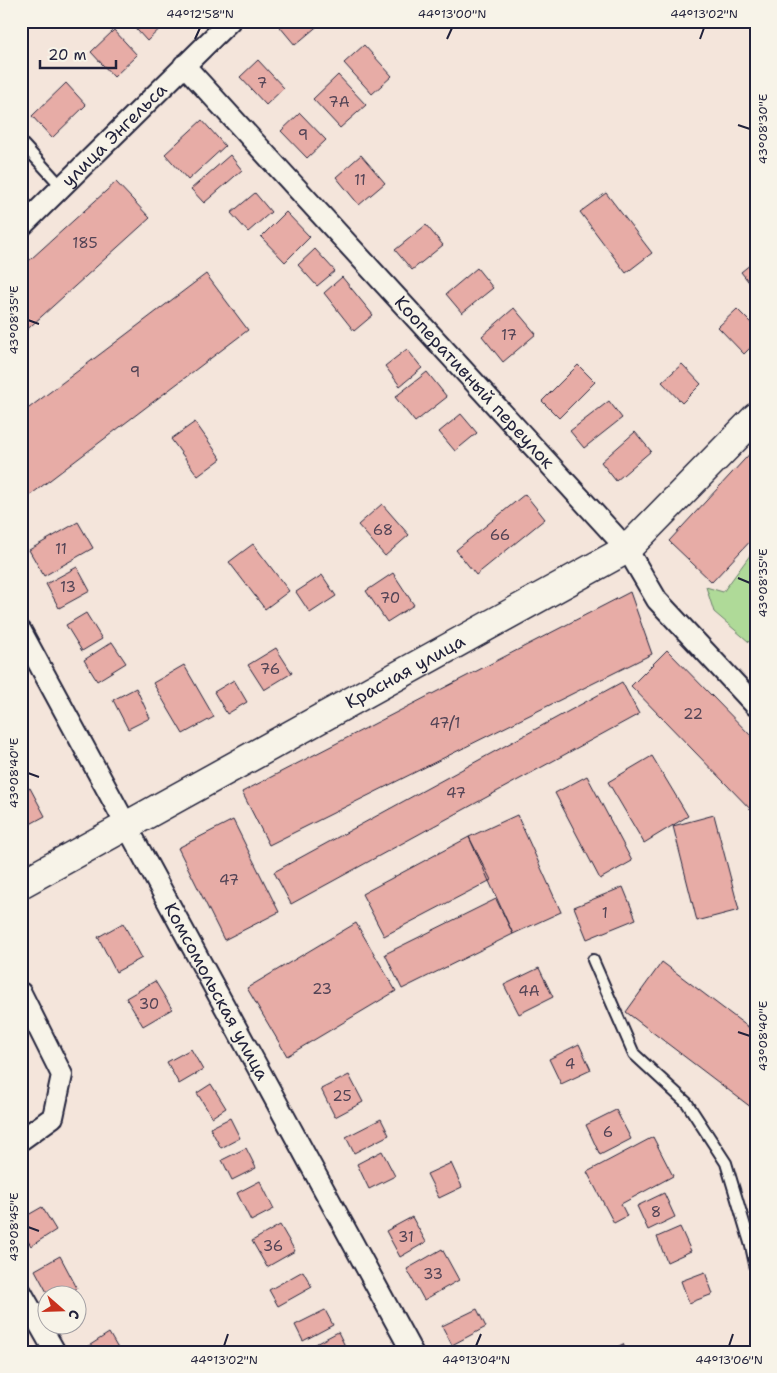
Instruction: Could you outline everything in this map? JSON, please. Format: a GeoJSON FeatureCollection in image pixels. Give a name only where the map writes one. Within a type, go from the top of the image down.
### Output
{"type":"FeatureCollection","features":[{"type":"Feature","properties":{"kind":"street","name":"улица Энгельса"},"geometry":{"type":"LineString","coordinates":[[21,227],[230,21]]}},
{"type":"Feature","properties":{"kind":"street","name":"Кооперативный переулок"},"geometry":{"type":"LineString","coordinates":[[184,65],[627,548],[657,600],[756,706]]}},
{"type":"Feature","properties":{"kind":"street","name":"Красная улица"},"geometry":{"type":"LineString","coordinates":[[21,884],[627,548],[756,417]]}},
{"type":"Feature","properties":{"kind":"street","name":"Комсомольская улица"},"geometry":{"type":"LineString","coordinates":[[21,631],[412,1352]]}},
{"type":"Feature","properties":{"kind":"street"},"geometry":{"type":"LineString","coordinates":[[21,992],[62,1075],[54,1117],[21,1140]]}},
{"type":"Feature","properties":{"kind":"street"},"geometry":{"type":"LineString","coordinates":[[21,1292],[55,1352]]}},
{"type":"Feature","properties":{"kind":"lane"},"geometry":{"type":"LineString","coordinates":[[21,142],[62,187]]}},
{"type":"Feature","properties":{"kind":"lane"},"geometry":{"type":"LineString","coordinates":[[593,960],[634,1054],[687,1103],[726,1163],[756,1269]]}},
{"type":"Feature","properties":{"kind":"green space"},"geometry":{"type":"Polygon","coordinates":[[[756,547],[756,648],[714,612],[706,587],[723,592],[756,547]]]}},
{"type":"Feature","properties":{"kind":"building"},"geometry":{"type":"Polygon","coordinates":[[[129,21],[168,21],[147,41],[129,21]]]}},
{"type":"Feature","properties":{"kind":"building"},"geometry":{"type":"Polygon","coordinates":[[[275,21],[320,21],[321,23],[295,45],[275,21]]]}},
{"type":"Feature","properties":{"kind":"building"},"geometry":{"type":"Polygon","coordinates":[[[114,30],[137,55],[114,77],[91,52],[114,30]]]}},
{"type":"Feature","properties":{"kind":"building"},"geometry":{"type":"Polygon","coordinates":[[[364,45],[392,76],[372,94],[344,63],[364,45]]]}},
{"type":"Feature","properties":{"kind":"building"},"geometry":{"type":"Polygon","coordinates":[[[258,60],[284,88],[266,105],[240,77],[258,60]]]}},
{"type":"Feature","properties":{"kind":"building"},"geometry":{"type":"Polygon","coordinates":[[[338,75],[366,105],[340,128],[313,99],[338,75]]]}},
{"type":"Feature","properties":{"kind":"building"},"geometry":{"type":"Polygon","coordinates":[[[66,83],[86,105],[52,138],[32,116],[66,83]]]}},
{"type":"Feature","properties":{"kind":"building"},"geometry":{"type":"Polygon","coordinates":[[[300,113],[326,140],[307,158],[281,131],[300,113]]]}},
{"type":"Feature","properties":{"kind":"building"},"geometry":{"type":"Polygon","coordinates":[[[202,120],[225,146],[188,180],[165,154],[202,120]]]}},
{"type":"Feature","properties":{"kind":"building"},"geometry":{"type":"Polygon","coordinates":[[[230,155],[242,170],[204,203],[191,189],[230,155]]]}},
{"type":"Feature","properties":{"kind":"building"},"geometry":{"type":"Polygon","coordinates":[[[361,155],[385,183],[359,205],[336,177],[361,155]]]}},
{"type":"Feature","properties":{"kind":"building"},"geometry":{"type":"Polygon","coordinates":[[[116,182],[150,218],[21,335],[21,268],[116,182]]]}},
{"type":"Feature","properties":{"kind":"building"},"geometry":{"type":"Polygon","coordinates":[[[255,193],[271,212],[248,232],[231,213],[255,193]]]}},
{"type":"Feature","properties":{"kind":"building"},"geometry":{"type":"Polygon","coordinates":[[[606,193],[652,253],[626,273],[580,212],[606,193]]]}},
{"type":"Feature","properties":{"kind":"building"},"geometry":{"type":"Polygon","coordinates":[[[286,212],[310,237],[285,262],[261,237],[286,212]]]}},
{"type":"Feature","properties":{"kind":"building"},"geometry":{"type":"Polygon","coordinates":[[[426,225],[443,245],[412,270],[395,250],[426,225]]]}},
{"type":"Feature","properties":{"kind":"building"},"geometry":{"type":"Polygon","coordinates":[[[315,249],[335,271],[317,286],[298,265],[315,249]]]}},
{"type":"Feature","properties":{"kind":"building"},"geometry":{"type":"Polygon","coordinates":[[[756,260],[756,291],[741,272],[756,260]]]}},
{"type":"Feature","properties":{"kind":"building"},"geometry":{"type":"Polygon","coordinates":[[[477,268],[493,288],[462,313],[446,294],[477,268]]]}},
{"type":"Feature","properties":{"kind":"building"},"geometry":{"type":"Polygon","coordinates":[[[206,274],[248,330],[21,502],[21,414],[206,274]]]}},
{"type":"Feature","properties":{"kind":"building"},"geometry":{"type":"Polygon","coordinates":[[[342,277],[373,315],[354,331],[324,293],[342,277]]]}},
{"type":"Feature","properties":{"kind":"building"},"geometry":{"type":"Polygon","coordinates":[[[514,308],[536,334],[503,362],[482,336],[514,308]]]}},
{"type":"Feature","properties":{"kind":"building"},"geometry":{"type":"Polygon","coordinates":[[[737,309],[756,328],[756,342],[744,354],[718,327],[737,309]]]}},
{"type":"Feature","properties":{"kind":"building"},"geometry":{"type":"Polygon","coordinates":[[[407,349],[422,368],[400,386],[385,366],[407,349]]]}},
{"type":"Feature","properties":{"kind":"building"},"geometry":{"type":"Polygon","coordinates":[[[682,364],[701,384],[682,403],[662,382],[682,364]]]}},
{"type":"Feature","properties":{"kind":"building"},"geometry":{"type":"Polygon","coordinates":[[[578,365],[595,382],[559,418],[542,401],[578,365]]]}},
{"type":"Feature","properties":{"kind":"building"},"geometry":{"type":"Polygon","coordinates":[[[427,372],[447,397],[415,422],[395,397],[427,372]]]}},
{"type":"Feature","properties":{"kind":"building"},"geometry":{"type":"Polygon","coordinates":[[[609,401],[622,418],[584,448],[570,431],[609,401]]]}},
{"type":"Feature","properties":{"kind":"building"},"geometry":{"type":"Polygon","coordinates":[[[461,414],[477,433],[455,451],[439,432],[461,414]]]}},
{"type":"Feature","properties":{"kind":"building"},"geometry":{"type":"Polygon","coordinates":[[[195,422],[221,459],[198,476],[171,439],[195,422]]]}},
{"type":"Feature","properties":{"kind":"building"},"geometry":{"type":"Polygon","coordinates":[[[635,432],[651,451],[616,481],[601,462],[635,432]]]}},
{"type":"Feature","properties":{"kind":"building"},"geometry":{"type":"Polygon","coordinates":[[[756,447],[756,535],[712,582],[669,541],[756,447]]]}},
{"type":"Feature","properties":{"kind":"building"},"geometry":{"type":"Polygon","coordinates":[[[525,494],[545,519],[476,575],[456,550],[525,494]]]}},
{"type":"Feature","properties":{"kind":"building"},"geometry":{"type":"Polygon","coordinates":[[[382,504],[409,535],[385,556],[358,525],[382,504]]]}},
{"type":"Feature","properties":{"kind":"building"},"geometry":{"type":"Polygon","coordinates":[[[78,522],[93,548],[44,576],[29,550],[78,522]]]}},
{"type":"Feature","properties":{"kind":"building"},"geometry":{"type":"Polygon","coordinates":[[[253,544],[289,591],[265,609],[229,562],[253,544]]]}},
{"type":"Feature","properties":{"kind":"building"},"geometry":{"type":"Polygon","coordinates":[[[77,567],[90,591],[59,608],[46,584],[77,567]]]}},
{"type":"Feature","properties":{"kind":"building"},"geometry":{"type":"Polygon","coordinates":[[[393,573],[414,605],[387,622],[366,591],[393,573]]]}},
{"type":"Feature","properties":{"kind":"building"},"geometry":{"type":"Polygon","coordinates":[[[322,575],[336,596],[310,613],[296,592],[322,575]]]}},
{"type":"Feature","properties":{"kind":"building"},"geometry":{"type":"Polygon","coordinates":[[[630,592],[652,654],[269,845],[242,792],[630,592]]]}},
{"type":"Feature","properties":{"kind":"building"},"geometry":{"type":"Polygon","coordinates":[[[86,613],[102,639],[82,651],[66,625],[86,613]]]}},
{"type":"Feature","properties":{"kind":"building"},"geometry":{"type":"Polygon","coordinates":[[[112,642],[126,663],[97,681],[84,660],[112,642]]]}},
{"type":"Feature","properties":{"kind":"building"},"geometry":{"type":"Polygon","coordinates":[[[276,648],[292,673],[264,690],[248,665],[276,648]]]}},
{"type":"Feature","properties":{"kind":"building"},"geometry":{"type":"Polygon","coordinates":[[[667,650],[756,741],[756,815],[631,686],[667,650]]]}},
{"type":"Feature","properties":{"kind":"building"},"geometry":{"type":"Polygon","coordinates":[[[184,665],[214,717],[183,734],[153,683],[184,665]]]}},
{"type":"Feature","properties":{"kind":"building"},"geometry":{"type":"Polygon","coordinates":[[[234,680],[247,702],[227,714],[214,692],[234,680]]]}},
{"type":"Feature","properties":{"kind":"building"},"geometry":{"type":"Polygon","coordinates":[[[622,682],[639,714],[291,904],[274,872],[622,682]]]}},
{"type":"Feature","properties":{"kind":"building"},"geometry":{"type":"Polygon","coordinates":[[[136,688],[150,718],[128,729],[113,700],[136,688]]]}},
{"type":"Feature","properties":{"kind":"building"},"geometry":{"type":"Polygon","coordinates":[[[652,756],[688,816],[644,843],[608,782],[652,756]]]}},
{"type":"Feature","properties":{"kind":"building"},"geometry":{"type":"Polygon","coordinates":[[[587,776],[632,861],[600,879],[555,793],[587,776]]]}},
{"type":"Feature","properties":{"kind":"building"},"geometry":{"type":"Polygon","coordinates":[[[30,788],[45,816],[21,829],[21,793],[30,788]]]}},
{"type":"Feature","properties":{"kind":"building"},"geometry":{"type":"Polygon","coordinates":[[[517,815],[561,912],[513,934],[469,837],[517,815]]]}},
{"type":"Feature","properties":{"kind":"building"},"geometry":{"type":"Polygon","coordinates":[[[714,815],[739,910],[697,921],[673,826],[714,815]]]}},
{"type":"Feature","properties":{"kind":"building"},"geometry":{"type":"Polygon","coordinates":[[[233,820],[279,912],[224,940],[178,848],[233,820]]]}},
{"type":"Feature","properties":{"kind":"building"},"geometry":{"type":"Polygon","coordinates":[[[469,837],[491,880],[384,936],[362,894],[469,837]]]}},
{"type":"Feature","properties":{"kind":"building"},"geometry":{"type":"Polygon","coordinates":[[[623,887],[636,919],[587,939],[574,907],[623,887]]]}},
{"type":"Feature","properties":{"kind":"building"},"geometry":{"type":"Polygon","coordinates":[[[496,899],[513,934],[402,989],[385,954],[496,899]]]}},
{"type":"Feature","properties":{"kind":"building"},"geometry":{"type":"Polygon","coordinates":[[[123,923],[142,958],[116,972],[98,937],[123,923]]]}},
{"type":"Feature","properties":{"kind":"building"},"geometry":{"type":"Polygon","coordinates":[[[356,923],[396,991],[287,1056],[247,988],[356,923]]]}},
{"type":"Feature","properties":{"kind":"building"},"geometry":{"type":"Polygon","coordinates":[[[662,962],[756,1033],[756,1111],[626,1012],[662,962]]]}},
{"type":"Feature","properties":{"kind":"building"},"geometry":{"type":"Polygon","coordinates":[[[539,968],[553,997],[519,1014],[504,985],[539,968]]]}},
{"type":"Feature","properties":{"kind":"building"},"geometry":{"type":"Polygon","coordinates":[[[155,981],[172,1009],[143,1026],[126,998],[155,981]]]}},
{"type":"Feature","properties":{"kind":"building"},"geometry":{"type":"Polygon","coordinates":[[[579,1044],[591,1070],[561,1084],[549,1059],[579,1044]]]}},
{"type":"Feature","properties":{"kind":"building"},"geometry":{"type":"Polygon","coordinates":[[[191,1049],[203,1070],[179,1084],[167,1062],[191,1049]]]}},
{"type":"Feature","properties":{"kind":"building"},"geometry":{"type":"Polygon","coordinates":[[[349,1075],[363,1102],[335,1117],[321,1089],[349,1075]]]}},
{"type":"Feature","properties":{"kind":"building"},"geometry":{"type":"Polygon","coordinates":[[[211,1084],[226,1108],[212,1117],[197,1093],[211,1084]]]}},
{"type":"Feature","properties":{"kind":"building"},"geometry":{"type":"Polygon","coordinates":[[[616,1110],[631,1139],[600,1155],[586,1125],[616,1110]]]}},
{"type":"Feature","properties":{"kind":"building"},"geometry":{"type":"Polygon","coordinates":[[[230,1118],[240,1138],[221,1148],[210,1128],[230,1118]]]}},
{"type":"Feature","properties":{"kind":"building"},"geometry":{"type":"Polygon","coordinates":[[[381,1119],[389,1135],[354,1153],[346,1137],[381,1119]]]}},
{"type":"Feature","properties":{"kind":"building"},"geometry":{"type":"Polygon","coordinates":[[[653,1137],[673,1176],[621,1204],[627,1216],[614,1223],[587,1172],[653,1137]]]}},
{"type":"Feature","properties":{"kind":"building"},"geometry":{"type":"Polygon","coordinates":[[[246,1148],[256,1168],[232,1180],[222,1160],[246,1148]]]}},
{"type":"Feature","properties":{"kind":"building"},"geometry":{"type":"Polygon","coordinates":[[[382,1151],[395,1176],[369,1189],[357,1164],[382,1151]]]}},
{"type":"Feature","properties":{"kind":"building"},"geometry":{"type":"Polygon","coordinates":[[[451,1163],[462,1187],[439,1198],[427,1174],[451,1163]]]}},
{"type":"Feature","properties":{"kind":"building"},"geometry":{"type":"Polygon","coordinates":[[[260,1181],[274,1209],[251,1221],[237,1193],[260,1181]]]}},
{"type":"Feature","properties":{"kind":"building"},"geometry":{"type":"Polygon","coordinates":[[[664,1193],[675,1217],[648,1230],[637,1206],[664,1193]]]}},
{"type":"Feature","properties":{"kind":"building"},"geometry":{"type":"Polygon","coordinates":[[[42,1207],[56,1230],[31,1246],[21,1230],[21,1219],[42,1207]]]}},
{"type":"Feature","properties":{"kind":"building"},"geometry":{"type":"Polygon","coordinates":[[[412,1217],[426,1242],[400,1257],[386,1231],[412,1217]]]}},
{"type":"Feature","properties":{"kind":"building"},"geometry":{"type":"Polygon","coordinates":[[[280,1225],[295,1251],[267,1267],[252,1241],[280,1225]]]}},
{"type":"Feature","properties":{"kind":"building"},"geometry":{"type":"Polygon","coordinates":[[[680,1227],[691,1251],[667,1262],[657,1237],[680,1227]]]}},
{"type":"Feature","properties":{"kind":"building"},"geometry":{"type":"Polygon","coordinates":[[[442,1249],[459,1280],[424,1300],[407,1269],[442,1249]]]}},
{"type":"Feature","properties":{"kind":"building"},"geometry":{"type":"Polygon","coordinates":[[[60,1256],[76,1286],[44,1286],[35,1270],[60,1256]]]}},
{"type":"Feature","properties":{"kind":"building"},"geometry":{"type":"Polygon","coordinates":[[[303,1271],[312,1287],[278,1306],[269,1290],[303,1271]]]}},
{"type":"Feature","properties":{"kind":"building"},"geometry":{"type":"Polygon","coordinates":[[[705,1272],[713,1294],[689,1303],[681,1281],[705,1272]]]}},
{"type":"Feature","properties":{"kind":"building"},"geometry":{"type":"Polygon","coordinates":[[[477,1309],[486,1327],[452,1345],[442,1326],[477,1309]]]}},
{"type":"Feature","properties":{"kind":"building"},"geometry":{"type":"Polygon","coordinates":[[[325,1310],[333,1325],[303,1341],[295,1325],[325,1310]]]}},
{"type":"Feature","properties":{"kind":"building"},"geometry":{"type":"Polygon","coordinates":[[[338,1332],[348,1352],[313,1352],[310,1347],[338,1332]]]}},
{"type":"Feature","properties":{"kind":"building"},"geometry":{"type":"Polygon","coordinates":[[[109,1333],[120,1352],[90,1352],[87,1347],[109,1333]]]}},
{"type":"Feature","properties":{"kind":"building"},"geometry":{"type":"Polygon","coordinates":[[[623,1344],[627,1352],[607,1352],[623,1344]]]}}]}
